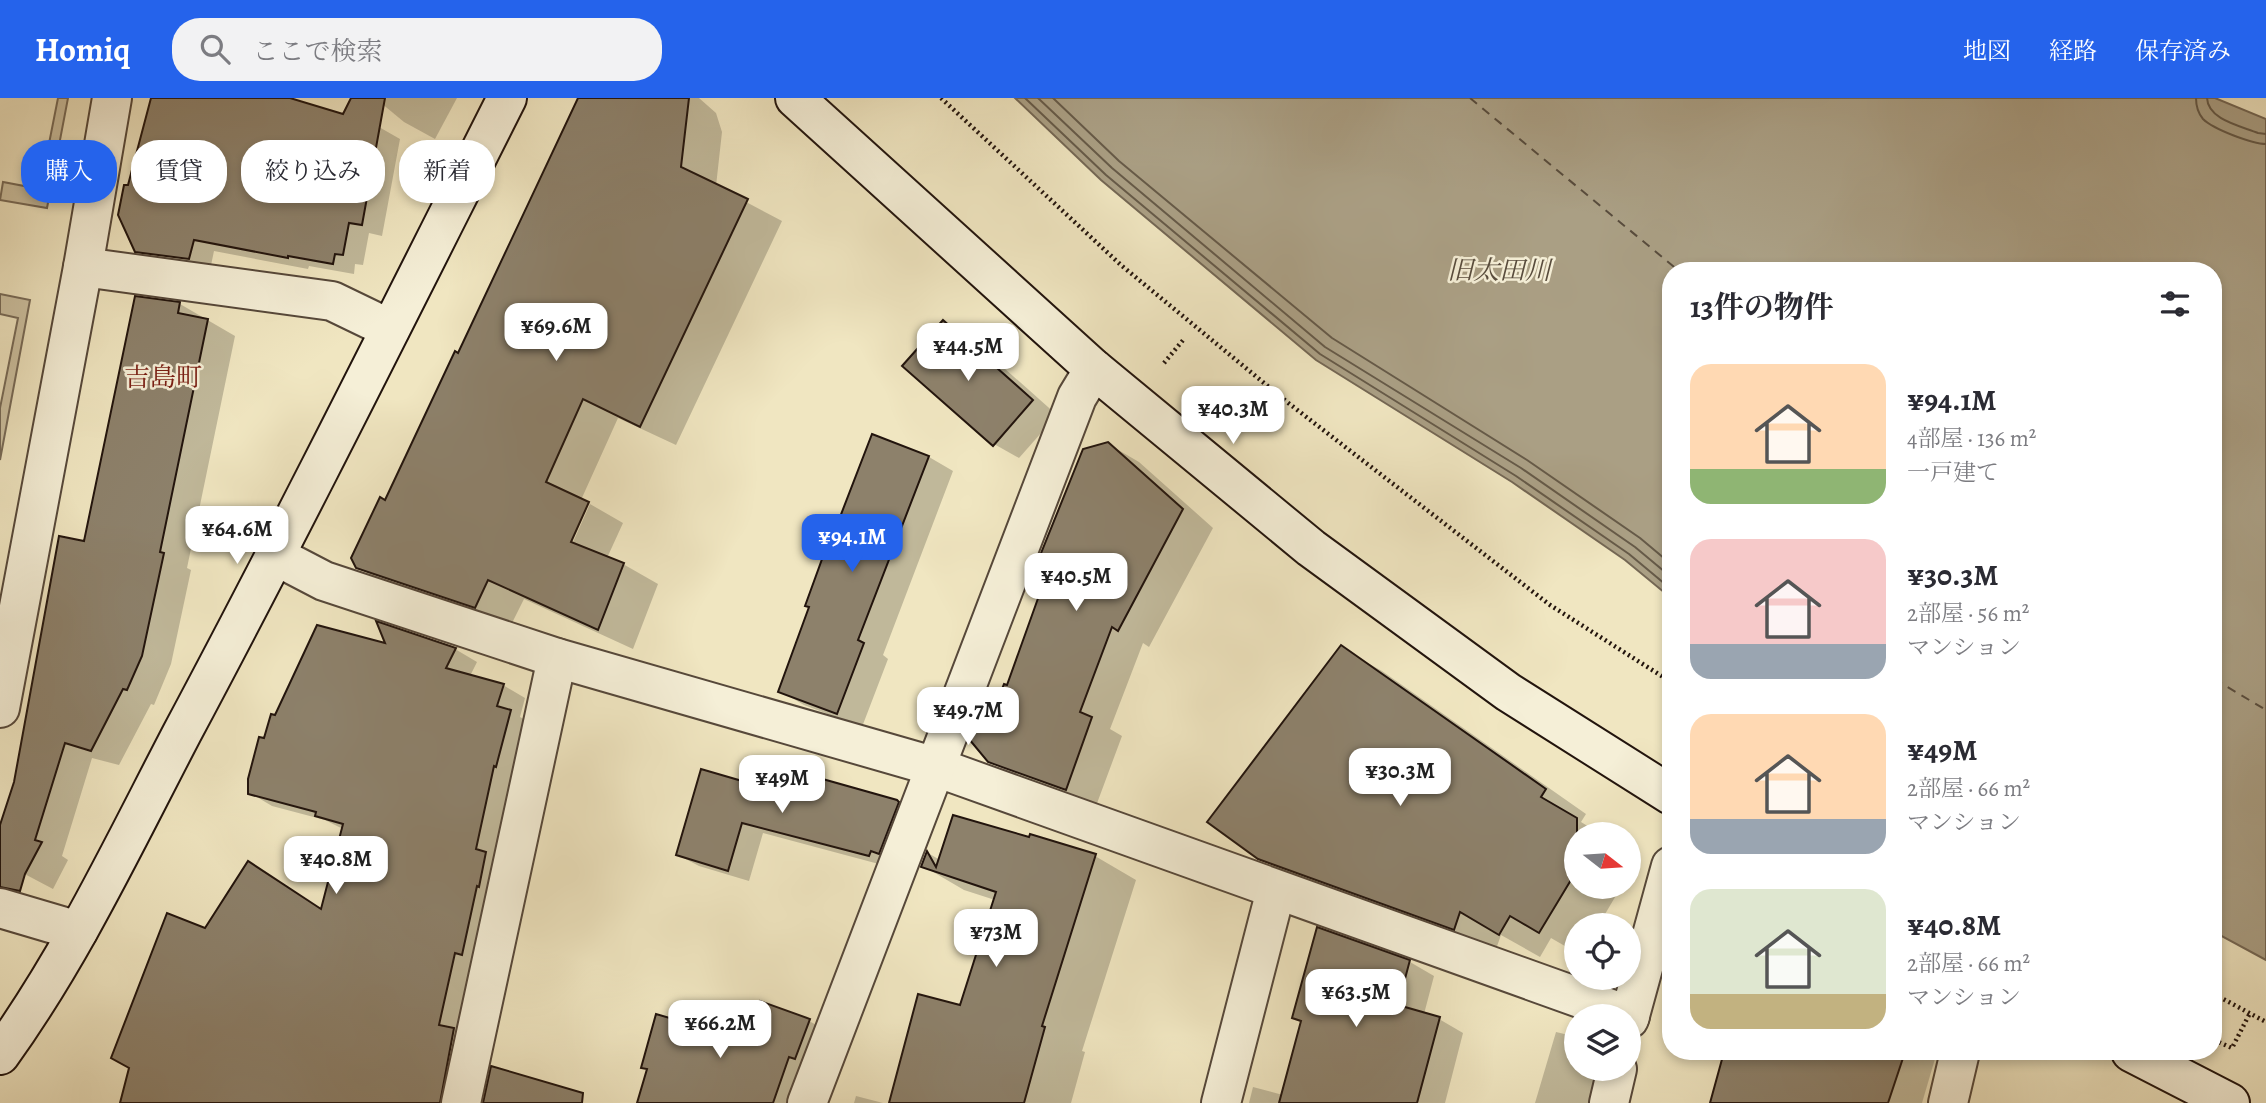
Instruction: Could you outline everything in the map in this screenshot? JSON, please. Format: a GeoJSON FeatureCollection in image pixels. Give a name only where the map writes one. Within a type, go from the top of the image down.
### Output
{"type":"FeatureCollection","features":[{"type":"Feature","properties":{"kind":"street"},"geometry":{"type":"LineString","coordinates":[[0,708],[112,98]]}},
{"type":"Feature","properties":{"kind":"street"},"geometry":{"type":"LineString","coordinates":[[0,1055],[26,1019],[78,931],[276,556],[507,98]]}},
{"type":"Feature","properties":{"kind":"street"},"geometry":{"type":"LineString","coordinates":[[795,98],[1094,369],[1322,556],[1508,692],[1662,789]]}},
{"type":"Feature","properties":{"kind":"street"},"geometry":{"type":"LineString","coordinates":[[83,267],[332,301],[390,329]]}},
{"type":"Feature","properties":{"kind":"street"},"geometry":{"type":"LineString","coordinates":[[807,1103],[1077,397],[1094,369]]}},
{"type":"Feature","properties":{"kind":"street"},"geometry":{"type":"LineString","coordinates":[[276,556],[324,581],[557,658],[936,767],[1591,1004]]}},
{"type":"Feature","properties":{"kind":"street"},"geometry":{"type":"LineString","coordinates":[[461,1103],[557,658]]}},
{"type":"Feature","properties":{"kind":"street"},"geometry":{"type":"LineString","coordinates":[[1221,1103],[1276,890]]}},
{"type":"Feature","properties":{"kind":"street"},"geometry":{"type":"LineString","coordinates":[[1634,1004],[1662,899]]}},
{"type":"Feature","properties":{"kind":"street"},"geometry":{"type":"LineString","coordinates":[[0,908],[78,931]]}},
{"type":"Feature","properties":{"kind":"street"},"geometry":{"type":"LineString","coordinates":[[1948,1103],[1958,1060]]}},
{"type":"Feature","properties":{"kind":"street"},"geometry":{"type":"LineString","coordinates":[[2147,1060],[2230,1103]]}},
{"type":"Feature","properties":{"kind":"street"},"geometry":{"type":"LineString","coordinates":[[1609,1103],[1614,1081]]}},
{"type":"Feature","properties":{"kind":"path"},"geometry":{"type":"LineString","coordinates":[[941,98],[1122,266],[1287,402],[1550,605],[1662,676]]}},
{"type":"Feature","properties":{"kind":"path"},"geometry":{"type":"LineString","coordinates":[[1164,363],[1184,339]]}},
{"type":"Feature","properties":{"kind":"path"},"geometry":{"type":"LineString","coordinates":[[2222,998],[2266,1022]]}},
{"type":"Feature","properties":{"kind":"path"},"geometry":{"type":"LineString","coordinates":[[2222,1044],[2232,1048],[2250,1013]]}},
{"type":"Feature","properties":{"kind":"shaded area"},"geometry":{"type":"Polygon","coordinates":[[[58,98],[68,98],[60,140],[50,140],[58,98]]]}},
{"type":"Feature","properties":{"kind":"shaded area"},"geometry":{"type":"Polygon","coordinates":[[[3,182],[21,185],[21,203],[48,203],[47,208],[0,200],[3,182]]]}},
{"type":"Feature","properties":{"kind":"shaded area"},"geometry":{"type":"Polygon","coordinates":[[[0,294],[30,300],[0,460],[0,408],[18,318],[0,314],[0,294]]]}},
{"type":"Feature","properties":{"kind":"water","name":"旧太田川"},"geometry":{"type":"Polygon","coordinates":[[[1015,98],[2215,98],[2266,119],[2266,960],[2222,936],[2222,262],[1662,262],[1662,591],[1625,560],[1512,482],[1316,360],[1101,180],[1015,98]]]}},
{"type":"Feature","properties":{"kind":"building"},"geometry":{"type":"Polygon","coordinates":[[[151,98],[290,98],[343,114],[351,98],[385,98],[377,140],[241,140],[241,203],[366,203],[362,225],[349,223],[343,255],[335,254],[333,264],[194,240],[189,259],[135,252],[118,215],[124,185],[128,185],[131,174],[131,203],[227,203],[227,140],[140,140],[151,98]]]}},
{"type":"Feature","properties":{"kind":"building"},"geometry":{"type":"Polygon","coordinates":[[[578,98],[689,98],[681,167],[748,199],[640,427],[583,399],[546,482],[589,502],[571,542],[624,563],[598,630],[488,580],[475,608],[356,568],[351,558],[380,497],[385,500],[455,351],[458,353],[578,98]]]}},
{"type":"Feature","properties":{"kind":"building"},"geometry":{"type":"Polygon","coordinates":[[[135,296],[180,302],[178,313],[208,319],[160,552],[164,553],[142,656],[127,690],[123,689],[91,751],[65,743],[35,840],[42,842],[25,874],[20,891],[0,887],[0,825],[14,782],[59,536],[84,541],[135,296]]]}},
{"type":"Feature","properties":{"kind":"building"},"geometry":{"type":"Polygon","coordinates":[[[943,320],[1033,400],[993,446],[902,366],[943,320]]]}},
{"type":"Feature","properties":{"kind":"building"},"geometry":{"type":"Polygon","coordinates":[[[872,434],[929,456],[858,640],[864,643],[837,714],[778,692],[809,607],[805,606],[833,529],[835,530],[872,434]]]}},
{"type":"Feature","properties":{"kind":"building"},"geometry":{"type":"Polygon","coordinates":[[[1108,442],[1183,509],[1118,631],[1112,627],[1080,712],[1092,717],[1066,790],[988,762],[969,739],[978,718],[989,722],[1004,684],[1007,685],[1041,590],[1029,583],[1083,449],[1108,442]]]}},
{"type":"Feature","properties":{"kind":"building"},"geometry":{"type":"Polygon","coordinates":[[[376,621],[456,648],[446,668],[504,684],[497,706],[511,710],[496,767],[494,766],[476,849],[486,852],[479,887],[477,886],[462,955],[455,953],[439,1025],[454,1028],[440,1103],[120,1103],[129,1068],[111,1058],[167,913],[205,928],[248,861],[321,909],[343,824],[315,816],[316,812],[248,794],[248,779],[259,737],[264,738],[271,714],[275,715],[317,625],[385,643],[376,621]]]}},
{"type":"Feature","properties":{"kind":"building"},"geometry":{"type":"Polygon","coordinates":[[[1341,645],[1546,789],[1541,797],[1577,818],[1577,822],[1564,822],[1564,892],[1539,933],[1510,916],[1499,935],[1460,912],[1454,930],[1258,859],[1207,822],[1341,645]]]}},
{"type":"Feature","properties":{"kind":"building"},"geometry":{"type":"Polygon","coordinates":[[[780,767],[897,800],[899,802],[879,854],[871,851],[869,856],[742,823],[728,871],[676,855],[701,769],[773,790],[780,767]]]}},
{"type":"Feature","properties":{"kind":"building"},"geometry":{"type":"Polygon","coordinates":[[[953,815],[1096,854],[1042,1026],[1045,1027],[1024,1103],[889,1103],[918,994],[960,1005],[996,892],[921,867],[927,851],[936,867],[953,815]]]}},
{"type":"Feature","properties":{"kind":"building"},"geometry":{"type":"Polygon","coordinates":[[[1317,927],[1410,960],[1398,1005],[1440,1017],[1417,1103],[1279,1103],[1301,1021],[1292,1018],[1317,927]]]}},
{"type":"Feature","properties":{"kind":"building"},"geometry":{"type":"Polygon","coordinates":[[[760,1001],[810,1019],[795,1059],[789,1057],[773,1103],[637,1103],[647,1069],[641,1068],[656,1014],[745,1040],[760,1001]]]}},
{"type":"Feature","properties":{"kind":"building"},"geometry":{"type":"Polygon","coordinates":[[[1722,1060],[1902,1060],[1888,1103],[1710,1103],[1722,1060]]]}},
{"type":"Feature","properties":{"kind":"building"},"geometry":{"type":"Polygon","coordinates":[[[491,1066],[583,1093],[582,1103],[483,1103],[491,1066]]]}},
{"type":"Feature","properties":{"kind":"ferry route"},"geometry":{"type":"LineString","coordinates":[[1470,98],[1668,262]]}},
{"type":"Feature","properties":{"kind":"ferry route"},"geometry":{"type":"LineString","coordinates":[[2222,684],[2266,710]]}},
{"type":"Feature","properties":{"kind":"district","name":"吉島町"},"geometry":{"type":"Point","coordinates":[163,377]}}]}
